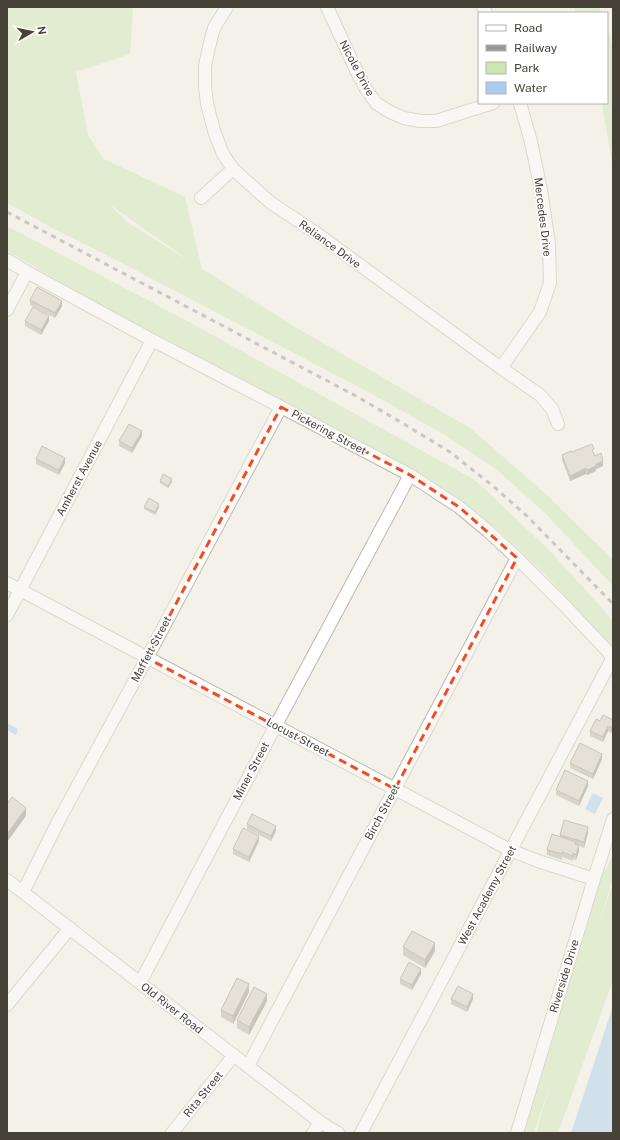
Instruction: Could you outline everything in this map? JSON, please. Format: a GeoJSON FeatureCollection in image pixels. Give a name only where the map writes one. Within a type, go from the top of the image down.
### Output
{"type":"FeatureCollection","features":[{"type":"Feature","properties":{"kind":"street","name":"Reliance Drive"},"geometry":{"type":"LineString","coordinates":[[227,7],[214,28],[205,66],[205,86],[207,104],[215,134],[223,154],[233,169],[271,203],[312,230],[540,395],[552,409],[558,424]]}},
{"type":"Feature","properties":{"kind":"street","name":"Nicole Drive"},"geometry":{"type":"LineString","coordinates":[[327,7],[366,89],[376,103],[390,112],[404,118],[420,121],[436,121],[490,104]]}},
{"type":"Feature","properties":{"kind":"street","name":"Mercedes Drive"},"geometry":{"type":"LineString","coordinates":[[501,368],[540,312],[550,283],[549,244],[541,190],[531,142],[520,104]]}},
{"type":"Feature","properties":{"kind":"street"},"geometry":{"type":"LineString","coordinates":[[201,198],[233,169]]}},
{"type":"Feature","properties":{"kind":"street","name":"Pickering Street"},"geometry":{"type":"LineString","coordinates":[[7,260],[152,340],[410,475],[459,507],[517,558],[613,657]]}},
{"type":"Feature","properties":{"kind":"street"},"geometry":{"type":"LineString","coordinates":[[7,310],[27,272]]}},
{"type":"Feature","properties":{"kind":"street","name":"Amherst Avenue"},"geometry":{"type":"LineString","coordinates":[[7,615],[152,340]]}},
{"type":"Feature","properties":{"kind":"street","name":"Maffett Street"},"geometry":{"type":"LineString","coordinates":[[23,892],[59,820],[281,407]]}},
{"type":"Feature","properties":{"kind":"street","name":"Miner Street"},"geometry":{"type":"LineString","coordinates":[[140,983],[410,475]]}},
{"type":"Feature","properties":{"kind":"street","name":"Birch Street"},"geometry":{"type":"LineString","coordinates":[[248,1066],[517,558]]}},
{"type":"Feature","properties":{"kind":"street","name":"Locust Street"},"geometry":{"type":"LineString","coordinates":[[7,583],[510,850],[538,861],[594,879]]}},
{"type":"Feature","properties":{"kind":"street","name":"West Academy Street"},"geometry":{"type":"LineString","coordinates":[[361,1133],[613,657]]}},
{"type":"Feature","properties":{"kind":"street","name":"Riverside Drive"},"geometry":{"type":"LineString","coordinates":[[517,1133],[613,819]]}},
{"type":"Feature","properties":{"kind":"street","name":"Old River Road"},"geometry":{"type":"LineString","coordinates":[[7,880],[320,1122],[338,1133]]}},
{"type":"Feature","properties":{"kind":"street"},"geometry":{"type":"LineString","coordinates":[[7,1005],[70,928]]}},
{"type":"Feature","properties":{"kind":"street","name":"Rita Street"},"geometry":{"type":"LineString","coordinates":[[172,1133],[234,1056]]}},
{"type":"Feature","properties":{"kind":"street"},"geometry":{"type":"LineString","coordinates":[[314,1133],[320,1122]]}},
{"type":"Feature","properties":{"kind":"highlighted area"},"geometry":{"type":"Polygon","coordinates":[[[281,407],[410,475],[459,507],[517,558],[395,789],[147,658],[281,407]]]}},
{"type":"Feature","properties":{"kind":"green space"},"geometry":{"type":"Polygon","coordinates":[[[7,7],[133,7],[130,54],[76,72],[88,135],[104,159],[185,197],[202,269],[297,328],[470,428],[547,495],[613,560],[613,586],[545,513],[496,469],[445,435],[370,393],[7,203],[7,7]],[[109,204],[127,222],[191,262],[109,204]]]}},
{"type":"Feature","properties":{"kind":"green space"},"geometry":{"type":"Polygon","coordinates":[[[574,7],[599,7],[601,12],[576,12],[574,7]]]}},
{"type":"Feature","properties":{"kind":"green space"},"geometry":{"type":"Polygon","coordinates":[[[608,31],[613,48],[613,170],[602,104],[608,104],[608,31]]]}},
{"type":"Feature","properties":{"kind":"green space"},"geometry":{"type":"Polygon","coordinates":[[[7,226],[189,322],[475,480],[549,550],[613,620],[613,649],[546,575],[498,530],[460,500],[409,468],[97,303],[7,251],[7,226]]]}},
{"type":"Feature","properties":{"kind":"green space"},"geometry":{"type":"Polygon","coordinates":[[[613,855],[613,877],[598,929],[613,882],[613,980],[558,1133],[536,1133],[551,1081],[534,1133],[521,1133],[603,868],[606,869],[613,855]]]}},
{"type":"Feature","properties":{"kind":"water"},"geometry":{"type":"Polygon","coordinates":[[[7,723],[18,729],[16,735],[7,730],[7,723]]]}},
{"type":"Feature","properties":{"kind":"water"},"geometry":{"type":"Polygon","coordinates":[[[593,793],[603,798],[595,814],[585,809],[593,793]]]}},
{"type":"Feature","properties":{"kind":"water"},"geometry":{"type":"Polygon","coordinates":[[[613,1006],[613,1133],[571,1133],[613,1006]]]}},
{"type":"Feature","properties":{"kind":"building"},"geometry":{"type":"Polygon","coordinates":[[[37,287],[62,301],[55,313],[30,300],[37,287]]]}},
{"type":"Feature","properties":{"kind":"building"},"geometry":{"type":"Polygon","coordinates":[[[33,307],[49,316],[41,330],[25,321],[33,307]]]}},
{"type":"Feature","properties":{"kind":"building"},"geometry":{"type":"Polygon","coordinates":[[[129,424],[142,431],[132,448],[119,441],[129,424]]]}},
{"type":"Feature","properties":{"kind":"building"},"geometry":{"type":"Polygon","coordinates":[[[592,444],[594,449],[592,450],[595,456],[601,453],[603,461],[596,464],[596,466],[587,470],[586,468],[570,476],[562,455],[592,444]]]}},
{"type":"Feature","properties":{"kind":"building"},"geometry":{"type":"Polygon","coordinates":[[[42,446],[65,458],[59,470],[36,459],[42,446]]]}},
{"type":"Feature","properties":{"kind":"building"},"geometry":{"type":"Polygon","coordinates":[[[163,474],[172,479],[168,486],[160,481],[163,474]]]}},
{"type":"Feature","properties":{"kind":"building"},"geometry":{"type":"Polygon","coordinates":[[[149,498],[159,504],[155,512],[144,507],[149,498]]]}},
{"type":"Feature","properties":{"kind":"building"},"geometry":{"type":"Polygon","coordinates":[[[603,715],[613,720],[613,724],[611,728],[608,726],[603,737],[590,731],[596,719],[600,721],[603,715]]]}},
{"type":"Feature","properties":{"kind":"building"},"geometry":{"type":"Polygon","coordinates":[[[580,743],[602,754],[593,774],[570,763],[580,743]]]}},
{"type":"Feature","properties":{"kind":"building"},"geometry":{"type":"Polygon","coordinates":[[[565,770],[588,781],[579,801],[556,790],[565,770]]]}},
{"type":"Feature","properties":{"kind":"building"},"geometry":{"type":"Polygon","coordinates":[[[12,797],[26,808],[7,834],[7,804],[12,797]]]}},
{"type":"Feature","properties":{"kind":"building"},"geometry":{"type":"Polygon","coordinates":[[[252,814],[276,826],[271,836],[247,824],[252,814]]]}},
{"type":"Feature","properties":{"kind":"building"},"geometry":{"type":"Polygon","coordinates":[[[564,820],[588,827],[584,842],[560,835],[564,820]]]}},
{"type":"Feature","properties":{"kind":"building"},"geometry":{"type":"Polygon","coordinates":[[[243,828],[259,836],[249,857],[233,849],[243,828]]]}},
{"type":"Feature","properties":{"kind":"building"},"geometry":{"type":"Polygon","coordinates":[[[552,834],[576,842],[575,844],[579,845],[576,855],[573,853],[573,856],[562,852],[562,854],[547,850],[552,834]]]}},
{"type":"Feature","properties":{"kind":"building"},"geometry":{"type":"Polygon","coordinates":[[[412,931],[435,943],[425,960],[403,947],[412,931]]]}},
{"type":"Feature","properties":{"kind":"building"},"geometry":{"type":"Polygon","coordinates":[[[409,962],[421,969],[412,985],[400,979],[409,962]]]}},
{"type":"Feature","properties":{"kind":"building"},"geometry":{"type":"Polygon","coordinates":[[[237,978],[249,984],[233,1016],[221,1010],[237,978]]]}},
{"type":"Feature","properties":{"kind":"building"},"geometry":{"type":"Polygon","coordinates":[[[458,986],[473,994],[467,1007],[451,999],[458,986]]]}},
{"type":"Feature","properties":{"kind":"building"},"geometry":{"type":"Polygon","coordinates":[[[254,987],[267,994],[249,1027],[237,1020],[254,987]]]}},
{"type":"Feature","properties":{"kind":"railway"},"geometry":{"type":"LineString","coordinates":[[7,212],[356,396],[450,452],[493,486],[528,517],[613,604]]}}]}
